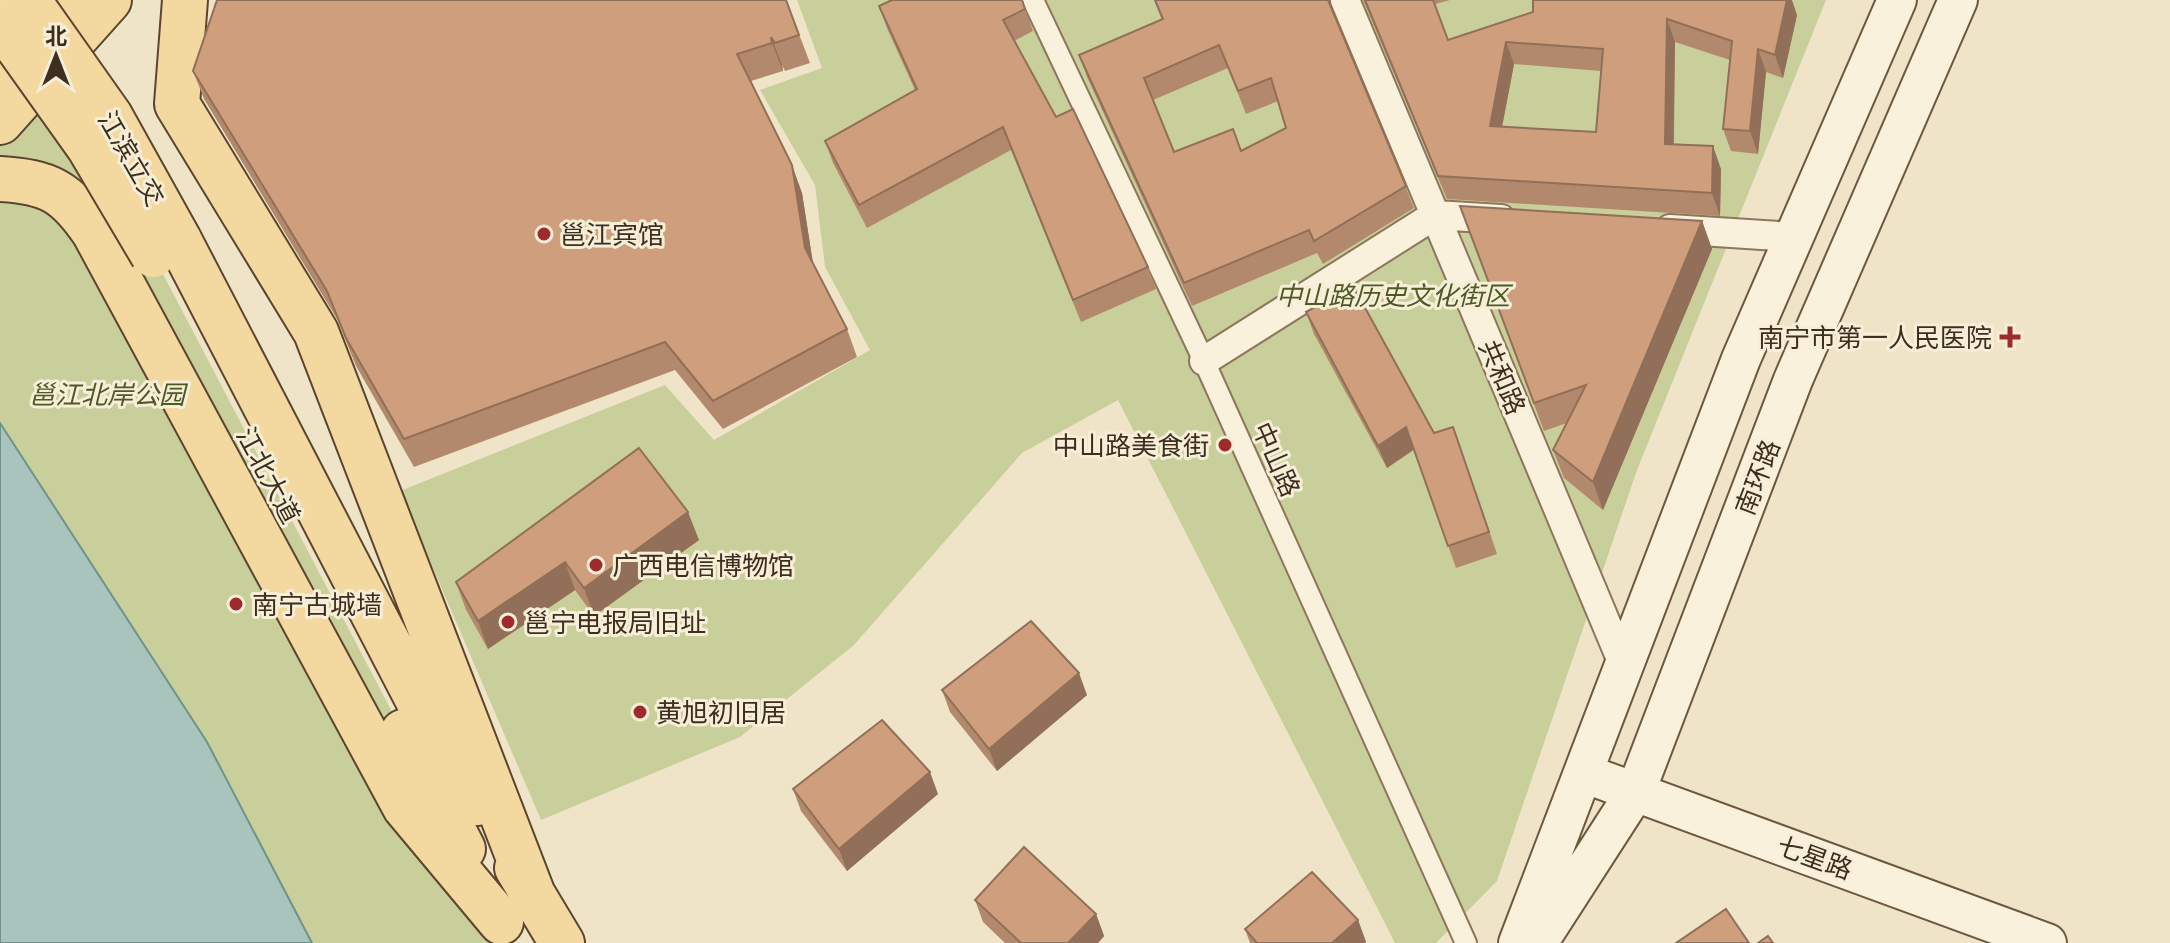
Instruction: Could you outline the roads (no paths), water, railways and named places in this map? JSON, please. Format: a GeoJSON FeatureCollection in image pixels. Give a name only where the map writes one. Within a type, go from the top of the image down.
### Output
{"type":"FeatureCollection","features":[{"type":"Feature","properties":{"kind":"main road","name":"江滨立交"},"geometry":{"type":"LineString","coordinates":[[28,0],[110,116],[179,240]]}},
{"type":"Feature","properties":{"kind":"main road"},"geometry":{"type":"LineString","coordinates":[[0,72],[67,0]]}},
{"type":"Feature","properties":{"kind":"main road"},"geometry":{"type":"LineString","coordinates":[[0,122],[109,0]]}},
{"type":"Feature","properties":{"kind":"main road"},"geometry":{"type":"LineString","coordinates":[[185,0],[177,104],[316,332],[516,920]]}},
{"type":"Feature","properties":{"kind":"main road"},"geometry":{"type":"LineString","coordinates":[[1518,943],[1741,359],[1897,0]]}},
{"type":"Feature","properties":{"kind":"main road","name":"南环路"},"geometry":{"type":"LineString","coordinates":[[1538,943],[1636,791],[1793,380],[1958,0]]}},
{"type":"Feature","properties":{"kind":"main road","name":"江北大道"},"geometry":{"type":"LineString","coordinates":[[0,22],[89,147],[153,255],[420,735]]}},
{"type":"Feature","properties":{"kind":"main road"},"geometry":{"type":"LineString","coordinates":[[0,179],[34,181],[57,190],[78,208],[94,232],[405,807],[516,920]]}},
{"type":"Feature","properties":{"kind":"main road","name":"江北大道"},"geometry":{"type":"LineString","coordinates":[[179,240],[420,735],[516,920],[562,943]]}},
{"type":"Feature","properties":{"kind":"main road","name":"七星路"},"geometry":{"type":"LineString","coordinates":[[1583,773],[2047,943]]}},
{"type":"Feature","properties":{"kind":"street","name":"中山路"},"geometry":{"type":"LineString","coordinates":[[1033,0],[1204,361],[1466,943]]}},
{"type":"Feature","properties":{"kind":"street","name":"共和路"},"geometry":{"type":"LineString","coordinates":[[1345,0],[1624,666]]}},
{"type":"Feature","properties":{"kind":"street"},"geometry":{"type":"LineString","coordinates":[[1204,361],[1435,215],[1528,220]]}},
{"type":"Feature","properties":{"kind":"street"},"geometry":{"type":"LineString","coordinates":[[1637,227],[1793,237]]}},
{"type":"Feature","properties":{"kind":"water"},"geometry":{"type":"Polygon","coordinates":[[[0,423],[207,742],[312,943],[0,943],[0,423]]]}},
{"type":"Feature","properties":{"kind":"place","name":"邕江宾馆"},"geometry":{"type":"Point","coordinates":[544,234]}},
{"type":"Feature","properties":{"kind":"place","name":"南宁市第一人民医院"},"geometry":{"type":"Point","coordinates":[2010,337]}},
{"type":"Feature","properties":{"kind":"place","name":"中山路美食街"},"geometry":{"type":"Point","coordinates":[1225,445]}},
{"type":"Feature","properties":{"kind":"place","name":"广西电信博物馆"},"geometry":{"type":"Point","coordinates":[596,565]}},
{"type":"Feature","properties":{"kind":"place","name":"南宁古城墙"},"geometry":{"type":"Point","coordinates":[236,604]}},
{"type":"Feature","properties":{"kind":"place","name":"邕宁电报局旧址"},"geometry":{"type":"Point","coordinates":[508,622]}},
{"type":"Feature","properties":{"kind":"place","name":"黄旭初旧居"},"geometry":{"type":"Point","coordinates":[640,712]}},
{"type":"Feature","properties":{"kind":"park label","name":"中山路历史文化街区"},"geometry":{"type":"Point","coordinates":[1393,295]}},
{"type":"Feature","properties":{"kind":"park label","name":"邕江北岸公园"},"geometry":{"type":"Point","coordinates":[107,394]}}]}
